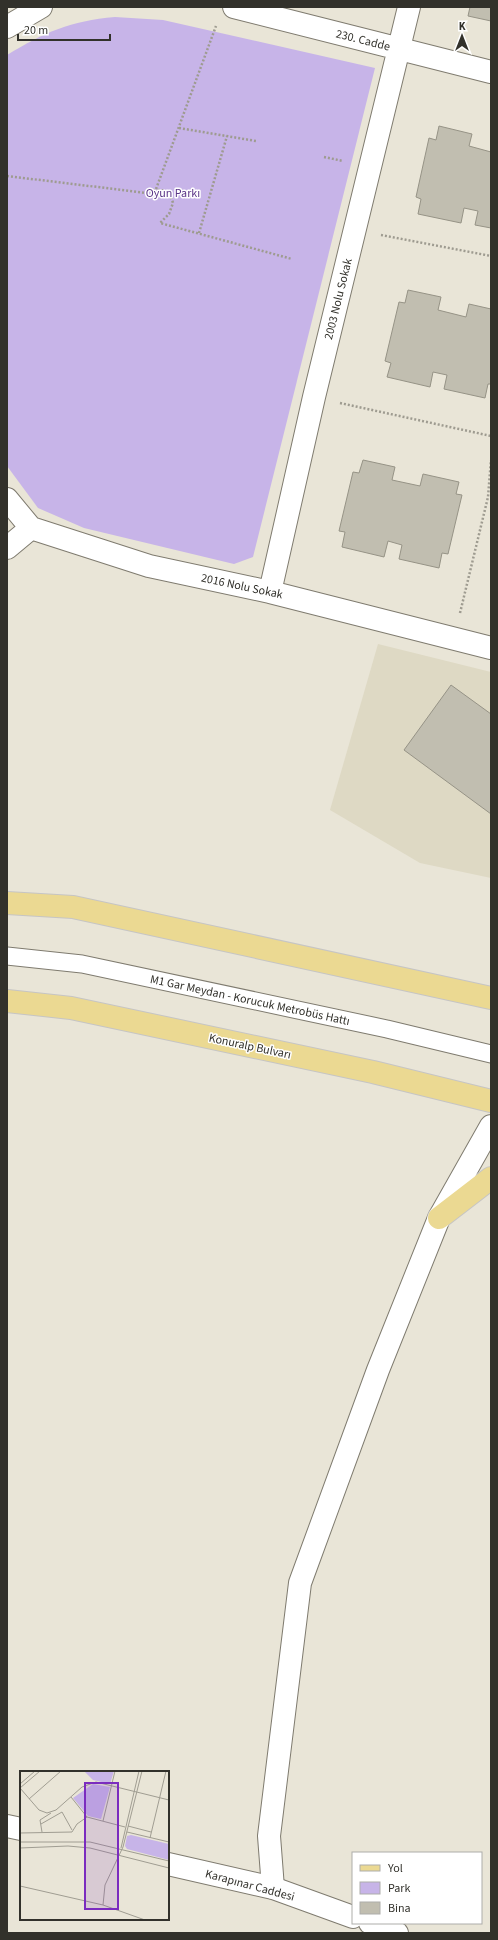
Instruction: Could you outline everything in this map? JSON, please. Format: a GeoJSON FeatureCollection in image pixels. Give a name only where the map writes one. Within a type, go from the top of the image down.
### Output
{"type":"FeatureCollection","features":[{"type":"Feature","properties":{"kind":"main road"},"geometry":{"type":"LineString","coordinates":[[7,903],[73,907],[491,998]]}},
{"type":"Feature","properties":{"kind":"main road","name":"Konuralp Bulvarı"},"geometry":{"type":"LineString","coordinates":[[7,1001],[71,1008],[373,1072],[491,1101]]}},
{"type":"Feature","properties":{"kind":"main road"},"geometry":{"type":"LineString","coordinates":[[439,1218],[491,1178]]}},
{"type":"Feature","properties":{"kind":"street"},"geometry":{"type":"LineString","coordinates":[[7,27],[41,7]]}},
{"type":"Feature","properties":{"kind":"street","name":"230. Cadde"},"geometry":{"type":"LineString","coordinates":[[234,7],[491,72]]}},
{"type":"Feature","properties":{"kind":"street","name":"2003 Nolu Sokak"},"geometry":{"type":"LineString","coordinates":[[270,592],[314,397],[409,7]]}},
{"type":"Feature","properties":{"kind":"street"},"geometry":{"type":"LineString","coordinates":[[7,499],[30,528],[7,548]]}},
{"type":"Feature","properties":{"kind":"street","name":"2016 Nolu Sokak"},"geometry":{"type":"LineString","coordinates":[[30,528],[149,566],[270,592],[491,648]]}},
{"type":"Feature","properties":{"kind":"street"},"geometry":{"type":"LineString","coordinates":[[273,1888],[269,1836],[300,1583],[378,1370],[439,1218],[491,1126]]}},
{"type":"Feature","properties":{"kind":"street"},"geometry":{"type":"LineString","coordinates":[[7,1826],[20,1829]]}},
{"type":"Feature","properties":{"kind":"street","name":"Karapınar Caddesi"},"geometry":{"type":"LineString","coordinates":[[169,1864],[273,1888],[352,1917]]}},
{"type":"Feature","properties":{"kind":"street"},"geometry":{"type":"LineString","coordinates":[[373,1924],[397,1933]]}},
{"type":"Feature","properties":{"kind":"lane","name":"M1 Gar Meydan - Korucuk Metrobüs Hattı"},"geometry":{"type":"LineString","coordinates":[[7,956],[82,964],[387,1029],[491,1054]]}},
{"type":"Feature","properties":{"kind":"path"},"geometry":{"type":"LineString","coordinates":[[156,189],[218,21]]}},
{"type":"Feature","properties":{"kind":"path"},"geometry":{"type":"LineString","coordinates":[[178,128],[256,141]]}},
{"type":"Feature","properties":{"kind":"path"},"geometry":{"type":"LineString","coordinates":[[199,233],[227,136]]}},
{"type":"Feature","properties":{"kind":"path"},"geometry":{"type":"LineString","coordinates":[[7,176],[147,193],[156,189],[162,189],[168,192],[174,203],[169,214],[160,223],[292,258]]}},
{"type":"Feature","properties":{"kind":"path"},"geometry":{"type":"LineString","coordinates":[[355,229],[491,256]]}},
{"type":"Feature","properties":{"kind":"path"},"geometry":{"type":"LineString","coordinates":[[314,397],[491,436]]}},
{"type":"Feature","properties":{"kind":"path"},"geometry":{"type":"LineString","coordinates":[[454,638],[488,497],[491,460]]}},
{"type":"Feature","properties":{"kind":"shaded area"},"geometry":{"type":"Polygon","coordinates":[[[378,644],[491,672],[491,878],[420,863],[330,810],[378,644]]]}},
{"type":"Feature","properties":{"kind":"green space","name":"Oyun Parkı"},"geometry":{"type":"Polygon","coordinates":[[[115,17],[163,20],[375,68],[253,557],[234,564],[84,528],[38,508],[7,466],[7,55],[58,29],[84,21],[115,17]]]}},
{"type":"Feature","properties":{"kind":"building"},"geometry":{"type":"Polygon","coordinates":[[[470,7],[491,7],[491,21],[468,16],[470,7]]]}},
{"type":"Feature","properties":{"kind":"building"},"geometry":{"type":"Polygon","coordinates":[[[439,126],[472,134],[469,146],[491,152],[491,228],[475,225],[478,211],[464,208],[461,223],[418,214],[421,199],[416,197],[429,138],[436,140],[439,126]]]}},
{"type":"Feature","properties":{"kind":"building"},"geometry":{"type":"Polygon","coordinates":[[[408,290],[441,297],[438,310],[466,317],[469,304],[491,309],[491,384],[488,384],[485,398],[444,389],[447,375],[433,372],[430,387],[387,377],[391,363],[385,361],[399,302],[405,303],[408,290]]]}},
{"type":"Feature","properties":{"kind":"building"},"geometry":{"type":"Polygon","coordinates":[[[363,460],[395,467],[392,480],[420,486],[423,474],[459,482],[456,494],[462,495],[448,554],[442,553],[439,568],[399,559],[402,545],[388,541],[384,557],[342,547],[345,532],[339,531],[353,472],[359,473],[363,460]]]}},
{"type":"Feature","properties":{"kind":"building"},"geometry":{"type":"Polygon","coordinates":[[[451,685],[491,714],[491,814],[404,750],[451,685]]]}}]}
